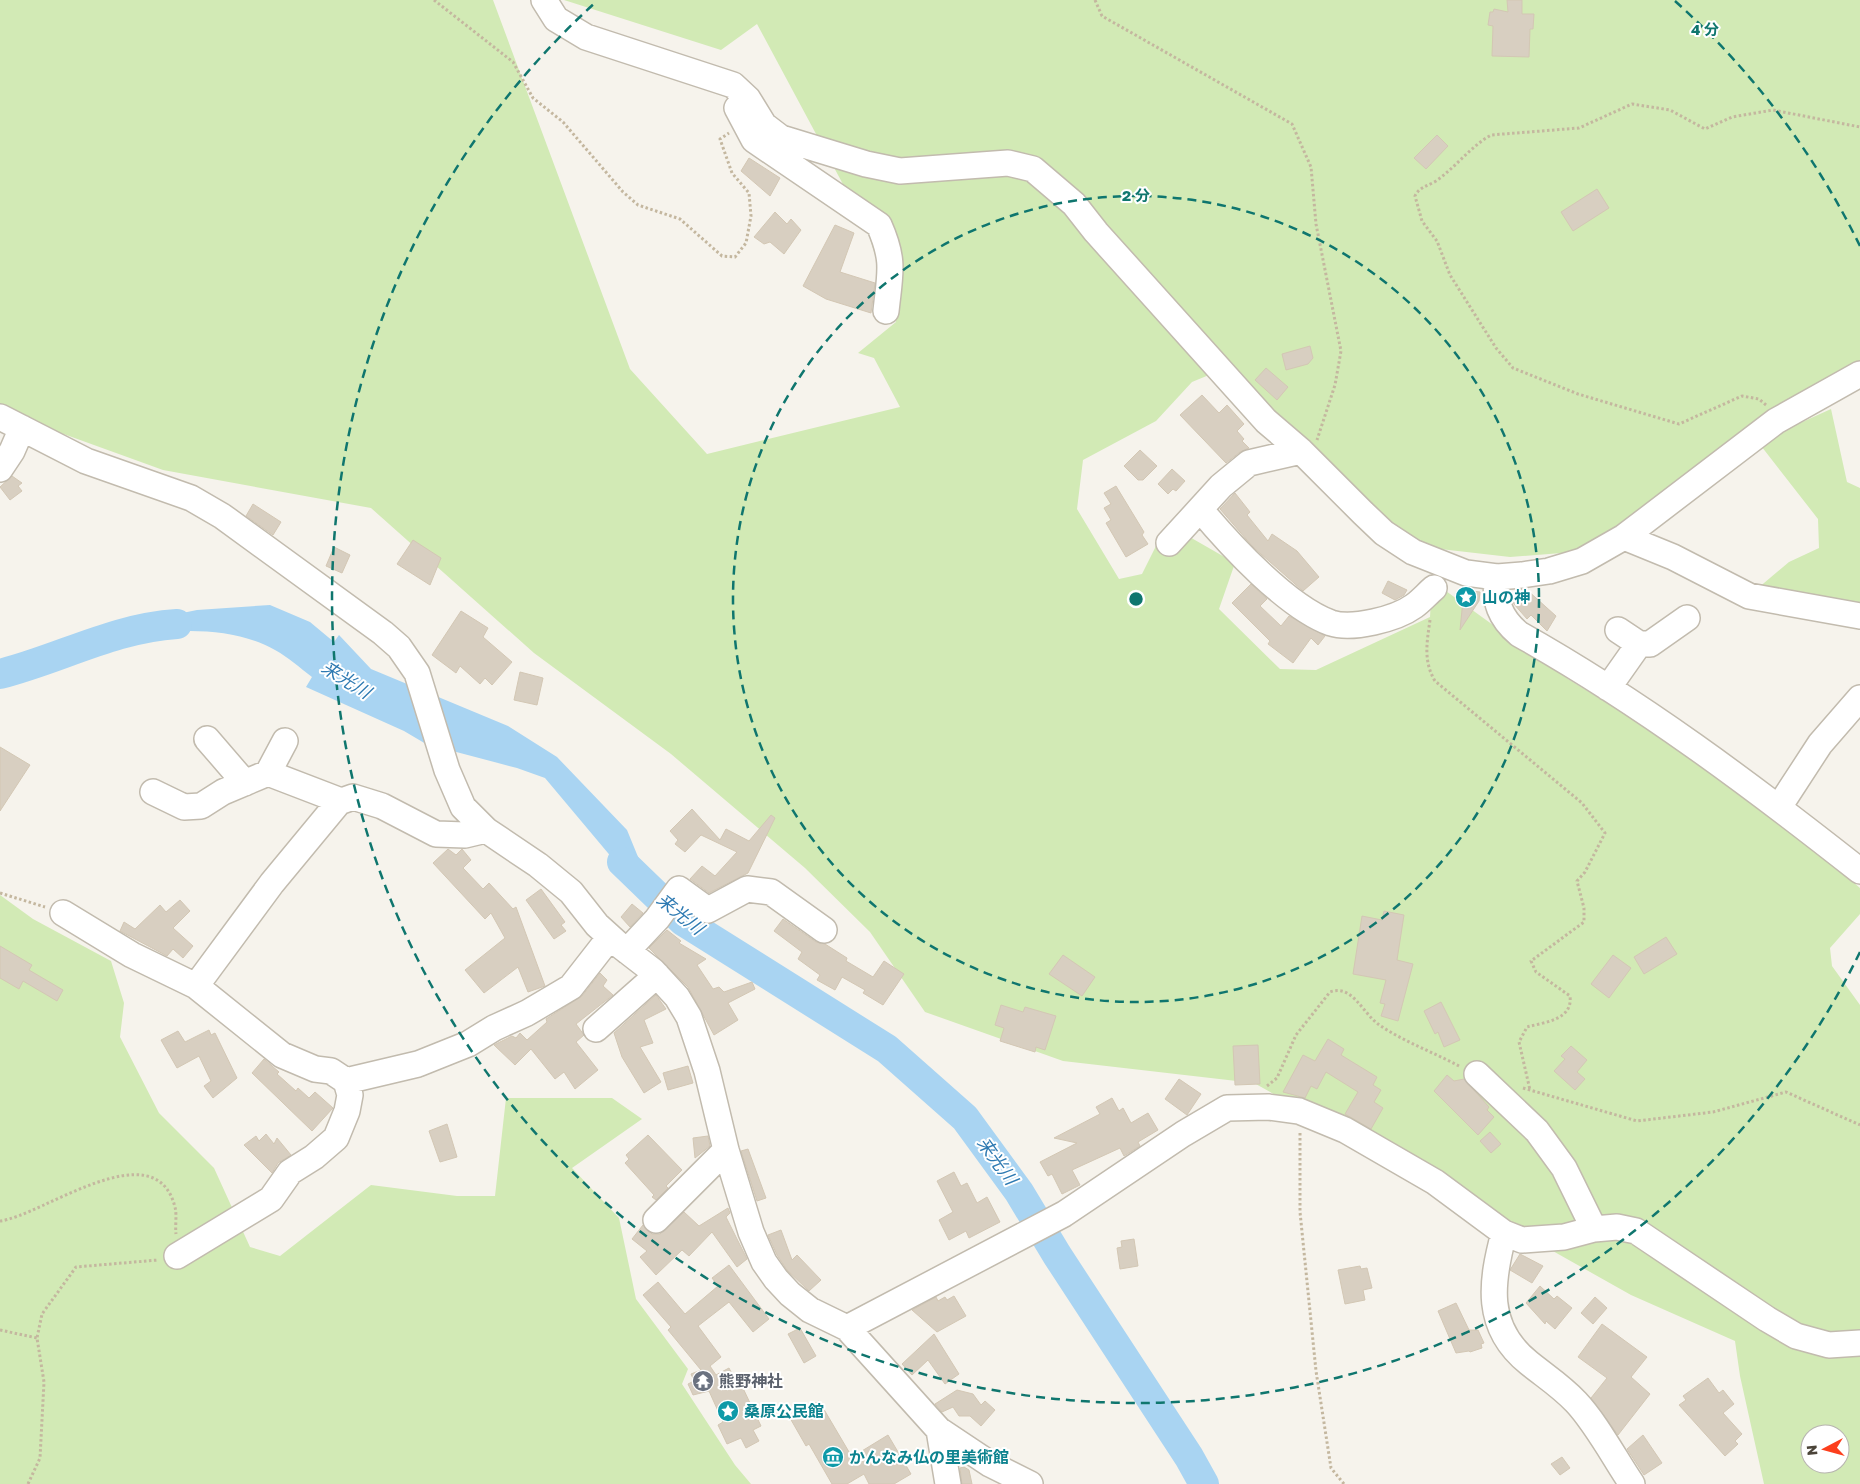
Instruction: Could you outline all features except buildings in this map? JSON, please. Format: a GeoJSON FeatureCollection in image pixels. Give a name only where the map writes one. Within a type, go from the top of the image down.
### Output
{"type":"FeatureCollection","features":[{"type":"Feature","properties":{"kind":"street"},"geometry":{"type":"LineString","coordinates":[[544,0],[556,19],[586,37],[733,86],[748,99],[764,125],[781,138],[866,164],[900,171],[1008,163],[1033,169],[1074,204],[1096,232],[1266,421],[1301,451],[1384,533],[1406,547],[1466,573],[1498,577],[1549,571],[1582,561],[1624,537],[1715,466],[1783,417],[1860,374]]}},
{"type":"Feature","properties":{"kind":"street"},"geometry":{"type":"LineString","coordinates":[[725,84],[754,140],[879,225],[887,243],[891,263],[886,311]]}},
{"type":"Feature","properties":{"kind":"street"},"geometry":{"type":"LineString","coordinates":[[0,469],[12,451],[11,422]]}},
{"type":"Feature","properties":{"kind":"street"},"geometry":{"type":"LineString","coordinates":[[11,422],[86,462],[192,498],[222,516],[383,632],[399,647],[417,672],[446,770],[463,807],[486,830],[538,865],[571,892],[618,944],[657,975],[677,997],[689,1018],[708,1071],[726,1150],[751,1232],[764,1262],[790,1294],[810,1310],[847,1328],[939,1430],[990,1464],[1030,1484]]}},
{"type":"Feature","properties":{"kind":"street"},"geometry":{"type":"LineString","coordinates":[[1169,543],[1221,486],[1249,463],[1301,451]]}},
{"type":"Feature","properties":{"kind":"street"},"geometry":{"type":"LineString","coordinates":[[1200,509],[1224,538],[1274,586],[1300,606],[1331,623],[1351,626],[1386,619],[1414,607],[1434,588]]}},
{"type":"Feature","properties":{"kind":"street"},"geometry":{"type":"LineString","coordinates":[[1624,537],[1673,557],[1749,596],[1860,616]]}},
{"type":"Feature","properties":{"kind":"street"},"geometry":{"type":"LineString","coordinates":[[1498,577],[1496,588],[1499,611],[1507,625],[1608,688],[1716,762],[1860,871]]}},
{"type":"Feature","properties":{"kind":"street"},"geometry":{"type":"LineString","coordinates":[[1618,630],[1639,644],[1650,644],[1687,618]]}},
{"type":"Feature","properties":{"kind":"street"},"geometry":{"type":"LineString","coordinates":[[1608,688],[1639,644]]}},
{"type":"Feature","properties":{"kind":"street"},"geometry":{"type":"LineString","coordinates":[[1779,808],[1820,744],[1857,706]]}},
{"type":"Feature","properties":{"kind":"street"},"geometry":{"type":"LineString","coordinates":[[207,739],[245,783]]}},
{"type":"Feature","properties":{"kind":"street"},"geometry":{"type":"LineString","coordinates":[[152,792],[184,807],[201,806],[268,772],[285,741]]}},
{"type":"Feature","properties":{"kind":"street"},"geometry":{"type":"LineString","coordinates":[[268,772],[341,801]]}},
{"type":"Feature","properties":{"kind":"street"},"geometry":{"type":"LineString","coordinates":[[196,986],[272,883],[341,801],[353,797],[382,806],[436,834],[465,835],[486,830]]}},
{"type":"Feature","properties":{"kind":"street"},"geometry":{"type":"LineString","coordinates":[[346,1081],[418,1064],[468,1044],[494,1028],[527,1013],[571,986],[618,944],[657,919],[679,889],[708,910],[747,889],[772,892],[824,930]]}},
{"type":"Feature","properties":{"kind":"street"},"geometry":{"type":"LineString","coordinates":[[63,913],[132,954],[196,986],[282,1055],[315,1069],[331,1071],[346,1081],[350,1095],[336,1138],[290,1172],[271,1199],[177,1256]]}},
{"type":"Feature","properties":{"kind":"street"},"geometry":{"type":"LineString","coordinates":[[596,1029],[657,975]]}},
{"type":"Feature","properties":{"kind":"street"},"geometry":{"type":"LineString","coordinates":[[1477,1074],[1537,1131],[1564,1168],[1594,1229]]}},
{"type":"Feature","properties":{"kind":"street"},"geometry":{"type":"LineString","coordinates":[[847,1328],[920,1288],[1016,1241],[1064,1214],[1183,1134],[1228,1108],[1268,1107],[1299,1111],[1345,1130],[1435,1182],[1504,1234],[1522,1240],[1564,1237],[1594,1229],[1617,1227],[1636,1231],[1766,1319],[1796,1336],[1829,1345],[1860,1343]]}},
{"type":"Feature","properties":{"kind":"street"},"geometry":{"type":"LineString","coordinates":[[656,1220],[726,1150]]}},
{"type":"Feature","properties":{"kind":"street"},"geometry":{"type":"LineString","coordinates":[[1504,1234],[1495,1265],[1493,1296],[1496,1318],[1509,1342],[1528,1362],[1558,1383],[1578,1404],[1632,1484]]}},
{"type":"Feature","properties":{"kind":"street"},"geometry":{"type":"LineString","coordinates":[[939,1430],[948,1484]]}},
{"type":"Feature","properties":{"kind":"path"},"geometry":{"type":"LineString","coordinates":[[434,0],[513,62],[533,98],[563,122],[623,192],[638,205],[680,218],[722,256],[735,257],[746,243],[751,216],[749,193],[732,173],[720,139],[728,133],[754,140]]}},
{"type":"Feature","properties":{"kind":"path"},"geometry":{"type":"LineString","coordinates":[[1096,0],[1102,16],[1292,124],[1311,167],[1316,224],[1341,351],[1335,385],[1317,442],[1301,451]]}},
{"type":"Feature","properties":{"kind":"path"},"geometry":{"type":"LineString","coordinates":[[1783,417],[1759,399],[1742,396],[1680,424],[1578,394],[1513,368],[1496,348],[1450,275],[1437,241],[1422,221],[1415,196],[1418,190],[1435,182],[1460,162],[1480,142],[1491,135],[1579,128],[1632,104],[1670,110],[1705,128],[1732,117],[1773,110],[1860,126]]}},
{"type":"Feature","properties":{"kind":"path"},"geometry":{"type":"LineString","coordinates":[[1434,588],[1426,647],[1427,668],[1435,681],[1582,803],[1605,833],[1586,872],[1577,881],[1584,922],[1531,961],[1536,972],[1570,996],[1571,1006],[1566,1013],[1554,1020],[1526,1028],[1519,1042],[1530,1091]]}},
{"type":"Feature","properties":{"kind":"path"},"geometry":{"type":"LineString","coordinates":[[0,893],[63,913]]}},
{"type":"Feature","properties":{"kind":"path"},"geometry":{"type":"LineString","coordinates":[[1259,1090],[1268,1086],[1277,1078],[1296,1035],[1330,992],[1338,989],[1346,991],[1378,1023],[1477,1074]]}},
{"type":"Feature","properties":{"kind":"path"},"geometry":{"type":"LineString","coordinates":[[1521,1088],[1637,1121],[1713,1112],[1786,1092],[1860,1125]]}},
{"type":"Feature","properties":{"kind":"path"},"geometry":{"type":"LineString","coordinates":[[1299,1111],[1300,1212],[1316,1371],[1331,1468],[1344,1484]]}},
{"type":"Feature","properties":{"kind":"path"},"geometry":{"type":"LineString","coordinates":[[0,1221],[13,1219],[58,1197],[110,1178],[133,1175],[152,1178],[163,1183],[174,1207],[177,1256],[148,1263],[76,1267],[42,1314],[37,1338],[44,1382],[40,1458],[28,1484]]}},
{"type":"Feature","properties":{"kind":"path"},"geometry":{"type":"LineString","coordinates":[[0,1330],[37,1338]]}},
{"type":"Feature","properties":{"kind":"green space"},"geometry":{"type":"Polygon","coordinates":[[[0,0],[493,0],[630,369],[707,454],[900,407],[874,358],[858,353],[896,322],[867,229],[757,24],[721,50],[564,0],[1860,0],[1860,376],[1644,525],[1574,552],[1510,557],[1414,546],[1221,370],[1192,382],[1156,421],[1083,460],[1077,509],[1119,579],[1142,574],[1167,524],[1235,563],[1219,609],[1280,669],[1316,670],[1430,617],[1432,581],[1568,679],[1736,782],[1860,888],[1860,914],[1830,948],[1832,966],[1860,1005],[1860,1484],[1764,1484],[1740,1376],[1735,1341],[1631,1295],[1254,1083],[1063,1061],[925,1012],[870,932],[805,868],[671,754],[534,653],[371,508],[163,470],[0,411],[0,0]]]}},
{"type":"Feature","properties":{"kind":"green space"},"geometry":{"type":"Polygon","coordinates":[[[1831,409],[1847,482],[1860,488],[1860,615],[1751,594],[1789,562],[1819,548],[1818,519],[1758,442],[1831,409]]]}},
{"type":"Feature","properties":{"kind":"green space"},"geometry":{"type":"Polygon","coordinates":[[[0,895],[33,919],[111,961],[124,1003],[120,1037],[159,1113],[214,1168],[250,1247],[280,1256],[371,1185],[457,1196],[495,1196],[506,1098],[612,1098],[642,1119],[572,1168],[619,1218],[636,1299],[688,1369],[682,1384],[735,1465],[751,1484],[0,1484],[0,895]]]}},
{"type":"Feature","properties":{"kind":"water"},"geometry":{"type":"Polygon","coordinates":[[[270,605],[310,622],[334,642],[339,635],[371,669],[508,726],[557,757],[627,830],[652,891],[639,890],[545,778],[517,768],[426,744],[404,731],[306,687],[312,677],[280,653],[258,642],[239,636],[201,631],[162,632],[125,637],[153,619],[197,610],[270,605]]]}},
{"type":"Feature","properties":{"kind":"waterway","name":"来光川"},"geometry":{"type":"LineString","coordinates":[[0,674],[131,631],[177,624]]}},
{"type":"Feature","properties":{"kind":"waterway","name":"来光川"},"geometry":{"type":"LineString","coordinates":[[622,862],[683,921],[887,1049],[965,1118],[1019,1192],[1057,1255],[1189,1457],[1204,1484]]}},
{"type":"Feature","properties":{"kind":"place","name":"山の神"},"geometry":{"type":"Point","coordinates":[1466,597]}},
{"type":"Feature","properties":{"kind":"place","name":"熊野神社"},"geometry":{"type":"Point","coordinates":[703,1381]}},
{"type":"Feature","properties":{"kind":"place","name":"桑原公民館"},"geometry":{"type":"Point","coordinates":[728,1411]}},
{"type":"Feature","properties":{"kind":"place","name":"かんなみ仏の里美術館"},"geometry":{"type":"Point","coordinates":[833,1457]}}]}
